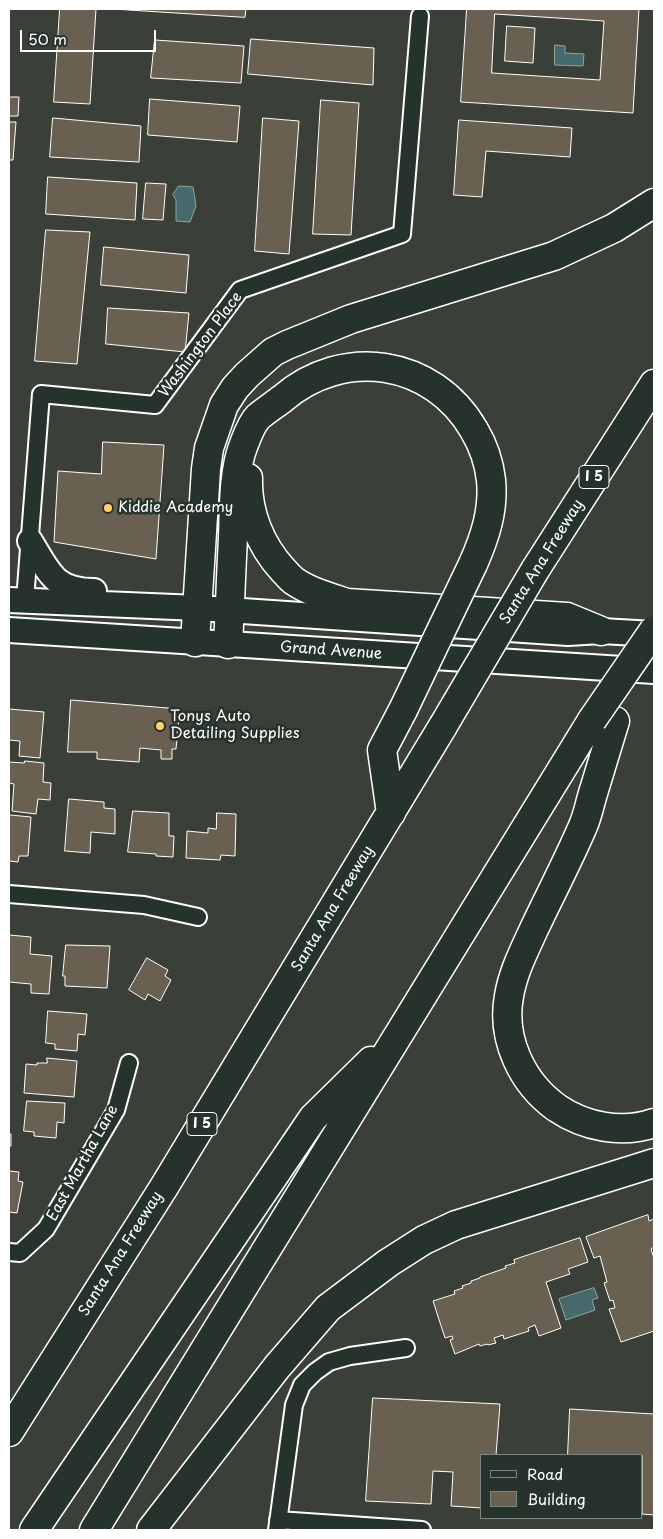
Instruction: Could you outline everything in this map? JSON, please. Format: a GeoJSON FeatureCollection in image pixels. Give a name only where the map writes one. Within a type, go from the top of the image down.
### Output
{"type":"FeatureCollection","features":[{"type":"Feature","properties":{"kind":"highway"},"geometry":{"type":"LineString","coordinates":[[195,642],[209,448],[224,405],[236,388],[259,363],[287,344],[351,319],[554,256],[614,228],[654,203]]}},
{"type":"Feature","properties":{"kind":"highway"},"geometry":{"type":"LineString","coordinates":[[228,644],[234,504],[238,470],[243,446],[257,419],[296,386],[319,374],[354,367],[383,367],[404,372],[426,381],[447,396],[466,417],[486,454],[491,479],[491,504],[486,534],[473,564],[382,750],[391,813]]}},
{"type":"Feature","properties":{"kind":"highway","name":"Santa Ana Freeway"},"geometry":{"type":"LineString","coordinates":[[9,1432],[164,1187],[391,813],[535,570],[654,384]]}},
{"type":"Feature","properties":{"kind":"highway"},"geometry":{"type":"LineString","coordinates":[[276,404],[254,446],[249,467],[248,487],[250,506],[258,534],[272,558],[293,580],[321,595],[347,603],[567,617],[600,631]]}},
{"type":"Feature","properties":{"kind":"highway"},"geometry":{"type":"LineString","coordinates":[[94,1530],[403,1030],[603,721],[643,666],[654,630]]}},
{"type":"Feature","properties":{"kind":"highway"},"geometry":{"type":"LineString","coordinates":[[603,721],[583,825],[521,957],[509,996],[508,1017],[514,1052],[519,1064],[527,1079],[548,1101],[576,1120],[592,1125],[626,1128],[646,1126],[654,1123]]}},
{"type":"Feature","properties":{"kind":"highway"},"geometry":{"type":"LineString","coordinates":[[34,1530],[314,1118],[403,1030]]}},
{"type":"Feature","properties":{"kind":"highway"},"geometry":{"type":"LineString","coordinates":[[151,1530],[277,1367],[328,1308],[388,1263],[424,1240],[456,1225],[654,1163]]}},
{"type":"Feature","properties":{"kind":"main road"},"geometry":{"type":"LineString","coordinates":[[30,542],[48,569],[65,587],[89,591],[106,591],[132,604]]}},
{"type":"Feature","properties":{"kind":"main road"},"geometry":{"type":"LineString","coordinates":[[17,600],[132,604],[568,633],[600,631],[654,634]]}},
{"type":"Feature","properties":{"kind":"main road","name":"Grand Avenue"},"geometry":{"type":"LineString","coordinates":[[9,630],[228,644],[643,666]]}},
{"type":"Feature","properties":{"kind":"street","name":"Washington Place"},"geometry":{"type":"LineString","coordinates":[[17,600],[30,542],[41,394],[155,405],[240,290],[402,234],[420,16]]}},
{"type":"Feature","properties":{"kind":"street"},"geometry":{"type":"LineString","coordinates":[[9,894],[144,905],[198,917]]}},
{"type":"Feature","properties":{"kind":"street","name":"East Martha Lane"},"geometry":{"type":"LineString","coordinates":[[15,1253],[46,1229],[116,1110],[129,1063]]}},
{"type":"Feature","properties":{"kind":"street"},"geometry":{"type":"LineString","coordinates":[[406,1348],[350,1356],[329,1362],[302,1385],[294,1406],[277,1525],[422,1530]]}},
{"type":"Feature","properties":{"kind":"water"},"geometry":{"type":"Polygon","coordinates":[[[555,45],[565,46],[565,53],[584,54],[583,66],[555,65],[555,45]]]}},
{"type":"Feature","properties":{"kind":"water"},"geometry":{"type":"Polygon","coordinates":[[[179,186],[193,187],[196,206],[190,222],[176,221],[176,200],[173,195],[179,186]]]}},
{"type":"Feature","properties":{"kind":"water"},"geometry":{"type":"Polygon","coordinates":[[[594,1288],[598,1298],[592,1300],[595,1310],[566,1320],[559,1299],[594,1288]]]}},
{"type":"Feature","properties":{"kind":"building"},"geometry":{"type":"Polygon","coordinates":[[[60,9],[96,9],[90,104],[54,102],[60,9]]]}},
{"type":"Feature","properties":{"kind":"building"},"geometry":{"type":"Polygon","coordinates":[[[113,9],[246,9],[245,17],[113,9]]]}},
{"type":"Feature","properties":{"kind":"building"},"geometry":{"type":"Polygon","coordinates":[[[467,9],[639,9],[633,113],[461,102],[467,9]],[[495,14],[492,73],[600,80],[604,21],[495,14]]]}},
{"type":"Feature","properties":{"kind":"building"},"geometry":{"type":"Polygon","coordinates":[[[507,26],[535,28],[533,63],[505,61],[507,26]]]}},
{"type":"Feature","properties":{"kind":"building"},"geometry":{"type":"Polygon","coordinates":[[[251,39],[374,48],[373,85],[248,74],[251,39]]]}},
{"type":"Feature","properties":{"kind":"building"},"geometry":{"type":"Polygon","coordinates":[[[155,40],[244,46],[241,83],[151,78],[155,40]]]}},
{"type":"Feature","properties":{"kind":"building"},"geometry":{"type":"Polygon","coordinates":[[[9,97],[19,97],[18,116],[9,116],[9,97]]]}},
{"type":"Feature","properties":{"kind":"building"},"geometry":{"type":"Polygon","coordinates":[[[150,99],[240,106],[237,142],[148,135],[150,99]]]}},
{"type":"Feature","properties":{"kind":"building"},"geometry":{"type":"Polygon","coordinates":[[[321,100],[359,103],[351,235],[313,234],[321,100]]]}},
{"type":"Feature","properties":{"kind":"building"},"geometry":{"type":"Polygon","coordinates":[[[53,118],[141,126],[139,162],[50,157],[53,118]]]}},
{"type":"Feature","properties":{"kind":"building"},"geometry":{"type":"Polygon","coordinates":[[[263,118],[299,121],[289,254],[255,251],[263,118]]]}},
{"type":"Feature","properties":{"kind":"building"},"geometry":{"type":"Polygon","coordinates":[[[459,120],[572,128],[570,157],[486,151],[482,197],[454,195],[459,120]]]}},
{"type":"Feature","properties":{"kind":"building"},"geometry":{"type":"Polygon","coordinates":[[[9,122],[16,122],[13,160],[9,160],[9,122]]]}},
{"type":"Feature","properties":{"kind":"building"},"geometry":{"type":"Polygon","coordinates":[[[48,177],[137,183],[135,220],[46,214],[48,177]]]}},
{"type":"Feature","properties":{"kind":"building"},"geometry":{"type":"Polygon","coordinates":[[[146,183],[166,184],[163,220],[143,219],[146,183]]]}},
{"type":"Feature","properties":{"kind":"building"},"geometry":{"type":"Polygon","coordinates":[[[46,230],[90,232],[77,364],[35,361],[46,230]]]}},
{"type":"Feature","properties":{"kind":"building"},"geometry":{"type":"Polygon","coordinates":[[[104,247],[189,255],[186,293],[101,285],[104,247]]]}},
{"type":"Feature","properties":{"kind":"building"},"geometry":{"type":"Polygon","coordinates":[[[108,308],[189,313],[185,352],[106,344],[108,308]]]}},
{"type":"Feature","properties":{"kind":"building","name":"Kiddie Academy"},"geometry":{"type":"Polygon","coordinates":[[[103,442],[164,445],[156,559],[54,542],[58,471],[101,474],[103,442]]]}},
{"type":"Feature","properties":{"kind":"building"},"geometry":{"type":"Polygon","coordinates":[[[71,700],[180,709],[176,749],[172,749],[172,759],[161,759],[161,750],[140,748],[139,762],[97,759],[97,752],[68,752],[71,700]]]}},
{"type":"Feature","properties":{"kind":"building"},"geometry":{"type":"Polygon","coordinates":[[[9,709],[44,712],[40,758],[19,756],[20,741],[9,740],[9,709]]]}},
{"type":"Feature","properties":{"kind":"building"},"geometry":{"type":"Polygon","coordinates":[[[25,761],[44,763],[43,782],[51,783],[50,800],[38,799],[36,814],[12,811],[14,784],[9,783],[9,762],[24,763],[25,761]]]}},
{"type":"Feature","properties":{"kind":"building"},"geometry":{"type":"Polygon","coordinates":[[[69,799],[104,802],[104,808],[115,809],[115,834],[91,832],[90,853],[65,851],[69,799]]]}},
{"type":"Feature","properties":{"kind":"building"},"geometry":{"type":"Polygon","coordinates":[[[133,811],[169,813],[169,836],[174,836],[173,857],[128,852],[133,811]]]}},
{"type":"Feature","properties":{"kind":"building"},"geometry":{"type":"Polygon","coordinates":[[[217,813],[236,814],[235,856],[221,855],[220,860],[186,858],[187,831],[208,833],[208,828],[216,829],[217,813]]]}},
{"type":"Feature","properties":{"kind":"building"},"geometry":{"type":"Polygon","coordinates":[[[10,815],[31,817],[28,856],[19,856],[18,862],[9,861],[10,815]]]}},
{"type":"Feature","properties":{"kind":"building"},"geometry":{"type":"Polygon","coordinates":[[[9,935],[31,937],[30,954],[52,956],[49,994],[31,993],[31,984],[9,982],[9,935]]]}},
{"type":"Feature","properties":{"kind":"building"},"geometry":{"type":"Polygon","coordinates":[[[66,945],[110,946],[107,988],[65,986],[65,976],[63,976],[66,945]]]}},
{"type":"Feature","properties":{"kind":"building"},"geometry":{"type":"Polygon","coordinates":[[[147,958],[168,970],[165,976],[171,980],[160,1001],[148,994],[145,1000],[129,990],[147,958]]]}},
{"type":"Feature","properties":{"kind":"building"},"geometry":{"type":"Polygon","coordinates":[[[48,1011],[87,1014],[85,1035],[78,1034],[77,1051],[55,1049],[55,1044],[46,1043],[48,1011]]]}},
{"type":"Feature","properties":{"kind":"building"},"geometry":{"type":"Polygon","coordinates":[[[47,1058],[77,1061],[74,1097],[24,1093],[26,1064],[37,1065],[37,1063],[47,1063],[47,1058]]]}},
{"type":"Feature","properties":{"kind":"building"},"geometry":{"type":"Polygon","coordinates":[[[27,1101],[65,1103],[64,1123],[57,1122],[56,1138],[34,1136],[34,1132],[24,1131],[27,1101]]]}},
{"type":"Feature","properties":{"kind":"building"},"geometry":{"type":"Polygon","coordinates":[[[9,1134],[11,1134],[11,1146],[9,1146],[9,1134]]]}},
{"type":"Feature","properties":{"kind":"building"},"geometry":{"type":"Polygon","coordinates":[[[9,1171],[19,1172],[18,1181],[23,1182],[17,1213],[9,1212],[9,1171]]]}},
{"type":"Feature","properties":{"kind":"building"},"geometry":{"type":"Polygon","coordinates":[[[648,1215],[649,1221],[654,1219],[654,1247],[651,1249],[654,1258],[654,1331],[621,1342],[609,1309],[615,1308],[613,1300],[610,1301],[604,1283],[607,1282],[600,1256],[594,1258],[586,1237],[648,1215]]]}},
{"type":"Feature","properties":{"kind":"building"},"geometry":{"type":"Polygon","coordinates":[[[580,1238],[588,1262],[568,1269],[570,1274],[546,1282],[561,1328],[539,1336],[535,1325],[528,1328],[529,1331],[504,1339],[503,1335],[494,1338],[496,1343],[480,1346],[479,1344],[455,1354],[450,1340],[453,1339],[452,1336],[445,1338],[433,1301],[455,1294],[454,1291],[463,1288],[462,1286],[480,1277],[506,1268],[505,1266],[515,1263],[514,1260],[580,1238]]]}},
{"type":"Feature","properties":{"kind":"building"},"geometry":{"type":"Polygon","coordinates":[[[373,1398],[500,1404],[496,1454],[480,1454],[480,1508],[451,1506],[453,1472],[433,1471],[431,1504],[366,1501],[373,1398]]]}},
{"type":"Feature","properties":{"kind":"building"},"geometry":{"type":"Polygon","coordinates":[[[570,1409],[654,1414],[654,1515],[643,1514],[643,1454],[568,1454],[570,1409]]]}},
{"type":"Feature","properties":{"kind":"place","name":"Kiddie Academy"},"geometry":{"type":"Point","coordinates":[108,508]}},
{"type":"Feature","properties":{"kind":"place","name":"Tonys Auto Detailing Supplies"},"geometry":{"type":"Point","coordinates":[160,726]}}]}
